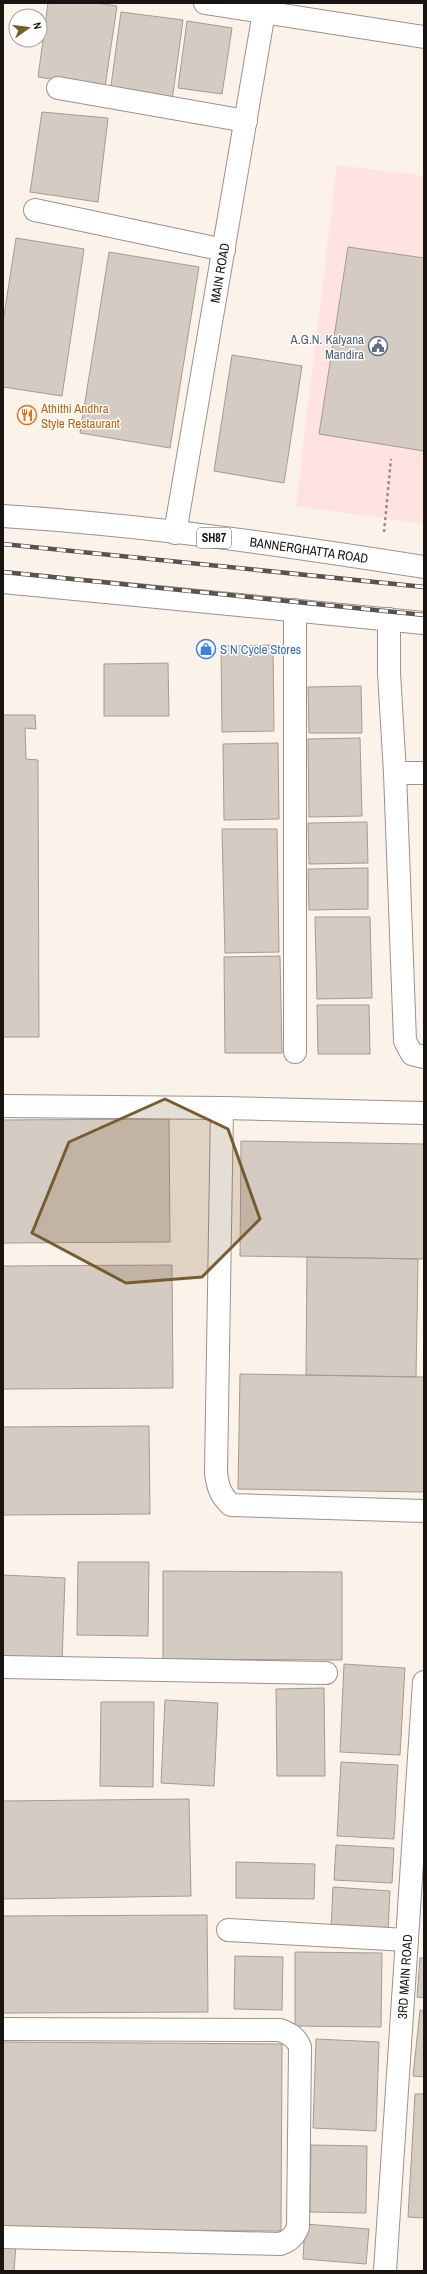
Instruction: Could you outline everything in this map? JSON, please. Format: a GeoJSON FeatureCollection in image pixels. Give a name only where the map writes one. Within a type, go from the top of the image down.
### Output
{"type":"FeatureCollection","features":[{"type":"Feature","properties":{"kind":"street"},"geometry":{"type":"LineString","coordinates":[[205,3],[424,37]]}},
{"type":"Feature","properties":{"kind":"street","name":"MAIN ROAD"},"geometry":{"type":"LineString","coordinates":[[175,533],[264,12]]}},
{"type":"Feature","properties":{"kind":"street"},"geometry":{"type":"LineString","coordinates":[[58,88],[246,121]]}},
{"type":"Feature","properties":{"kind":"street"},"geometry":{"type":"LineString","coordinates":[[35,210],[224,250]]}},
{"type":"Feature","properties":{"kind":"street","name":"BANNERGHATTA ROAD"},"geometry":{"type":"LineString","coordinates":[[3,516],[175,533],[382,560],[424,567]]}},
{"type":"Feature","properties":{"kind":"street"},"geometry":{"type":"LineString","coordinates":[[3,582],[389,618],[424,623]]}},
{"type":"Feature","properties":{"kind":"street"},"geometry":{"type":"LineString","coordinates":[[295,610],[295,1052]]}},
{"type":"Feature","properties":{"kind":"street"},"geometry":{"type":"LineString","coordinates":[[389,618],[389,673],[395,773],[405,1041],[412,1054],[424,1057]]}},
{"type":"Feature","properties":{"kind":"street"},"geometry":{"type":"LineString","coordinates":[[395,773],[424,773]]}},
{"type":"Feature","properties":{"kind":"street"},"geometry":{"type":"LineString","coordinates":[[3,1106],[424,1112]]}},
{"type":"Feature","properties":{"kind":"street"},"geometry":{"type":"LineString","coordinates":[[222,1108],[216,1473],[218,1486],[222,1497],[231,1505],[424,1511]]}},
{"type":"Feature","properties":{"kind":"street"},"geometry":{"type":"LineString","coordinates":[[3,1667],[326,1673]]}},
{"type":"Feature","properties":{"kind":"street","name":"3RD MAIN ROAD"},"geometry":{"type":"LineString","coordinates":[[385,2271],[424,1682]]}},
{"type":"Feature","properties":{"kind":"street"},"geometry":{"type":"LineString","coordinates":[[228,1930],[407,1940]]}},
{"type":"Feature","properties":{"kind":"street"},"geometry":{"type":"LineString","coordinates":[[3,2030],[280,2030],[291,2034],[297,2040],[300,2047],[298,2227],[294,2235],[287,2242],[280,2244],[3,2237]]}},
{"type":"Feature","properties":{"kind":"path"},"geometry":{"type":"LineString","coordinates":[[382,560],[391,459]]}},
{"type":"Feature","properties":{"kind":"highlighted area"},"geometry":{"type":"Polygon","coordinates":[[[165,1099],[228,1129],[260,1219],[202,1277],[126,1283],[32,1233],[69,1142],[165,1099]]]}},
{"type":"Feature","properties":{"kind":"shaded area"},"geometry":{"type":"Polygon","coordinates":[[[337,165],[424,176],[424,524],[296,506],[337,165]]]}},
{"type":"Feature","properties":{"kind":"building"},"geometry":{"type":"Polygon","coordinates":[[[48,3],[96,3],[117,6],[105,87],[38,77],[42,48],[48,48],[48,3]]]}},
{"type":"Feature","properties":{"kind":"building"},"geometry":{"type":"Polygon","coordinates":[[[121,12],[183,20],[172,101],[110,93],[121,12]]]}},
{"type":"Feature","properties":{"kind":"building"},"geometry":{"type":"Polygon","coordinates":[[[187,21],[232,28],[222,94],[178,88],[187,21]]]}},
{"type":"Feature","properties":{"kind":"building"},"geometry":{"type":"Polygon","coordinates":[[[42,112],[108,118],[98,202],[30,192],[42,112]]]}},
{"type":"Feature","properties":{"kind":"building"},"geometry":{"type":"Polygon","coordinates":[[[16,238],[84,249],[62,396],[3,387],[3,322],[16,238]]]}},
{"type":"Feature","properties":{"kind":"building","name":"A.G.N. Kalyana Mandira"},"geometry":{"type":"Polygon","coordinates":[[[348,247],[424,258],[424,451],[319,434],[348,247]]]}},
{"type":"Feature","properties":{"kind":"building"},"geometry":{"type":"Polygon","coordinates":[[[109,252],[199,267],[170,448],[80,433],[109,252]]]}},
{"type":"Feature","properties":{"kind":"building"},"geometry":{"type":"Polygon","coordinates":[[[232,355],[302,366],[284,483],[214,471],[232,355]]]}},
{"type":"Feature","properties":{"kind":"building"},"geometry":{"type":"Polygon","coordinates":[[[273,645],[274,731],[222,732],[221,646],[273,645]]]}},
{"type":"Feature","properties":{"kind":"building"},"geometry":{"type":"Polygon","coordinates":[[[168,663],[169,716],[104,716],[104,664],[168,663]]]}},
{"type":"Feature","properties":{"kind":"building"},"geometry":{"type":"Polygon","coordinates":[[[361,686],[362,733],[309,733],[308,687],[361,686]]]}},
{"type":"Feature","properties":{"kind":"building"},"geometry":{"type":"Polygon","coordinates":[[[3,715],[35,715],[36,729],[25,728],[26,759],[38,760],[39,1037],[3,1037],[3,715]]]}},
{"type":"Feature","properties":{"kind":"building"},"geometry":{"type":"Polygon","coordinates":[[[360,738],[362,816],[309,817],[308,739],[360,738]]]}},
{"type":"Feature","properties":{"kind":"building"},"geometry":{"type":"Polygon","coordinates":[[[278,743],[279,819],[224,820],[223,744],[278,743]]]}},
{"type":"Feature","properties":{"kind":"building"},"geometry":{"type":"Polygon","coordinates":[[[367,822],[368,863],[309,864],[308,823],[367,822]]]}},
{"type":"Feature","properties":{"kind":"building"},"geometry":{"type":"Polygon","coordinates":[[[222,829],[277,829],[279,952],[225,953],[222,829]]]}},
{"type":"Feature","properties":{"kind":"building"},"geometry":{"type":"Polygon","coordinates":[[[368,868],[368,909],[309,910],[308,869],[368,868]]]}},
{"type":"Feature","properties":{"kind":"building"},"geometry":{"type":"Polygon","coordinates":[[[315,917],[370,917],[372,998],[317,999],[315,917]]]}},
{"type":"Feature","properties":{"kind":"building"},"geometry":{"type":"Polygon","coordinates":[[[280,956],[282,1053],[225,1053],[224,957],[280,956]]]}},
{"type":"Feature","properties":{"kind":"building"},"geometry":{"type":"Polygon","coordinates":[[[317,1005],[369,1005],[370,1054],[318,1054],[317,1005]]]}},
{"type":"Feature","properties":{"kind":"building"},"geometry":{"type":"Polygon","coordinates":[[[169,1119],[170,1242],[3,1243],[3,1120],[169,1119]]]}},
{"type":"Feature","properties":{"kind":"building"},"geometry":{"type":"Polygon","coordinates":[[[241,1141],[424,1144],[424,1259],[240,1256],[241,1141]]]}},
{"type":"Feature","properties":{"kind":"building"},"geometry":{"type":"Polygon","coordinates":[[[307,1257],[418,1259],[416,1377],[306,1375],[307,1257]]]}},
{"type":"Feature","properties":{"kind":"building"},"geometry":{"type":"Polygon","coordinates":[[[172,1265],[173,1388],[3,1389],[3,1266],[172,1265]]]}},
{"type":"Feature","properties":{"kind":"building"},"geometry":{"type":"Polygon","coordinates":[[[240,1374],[424,1377],[424,1492],[238,1489],[240,1374]]]}},
{"type":"Feature","properties":{"kind":"building"},"geometry":{"type":"Polygon","coordinates":[[[149,1426],[150,1514],[3,1515],[3,1427],[149,1426]]]}},
{"type":"Feature","properties":{"kind":"building"},"geometry":{"type":"Polygon","coordinates":[[[78,1562],[149,1562],[148,1636],[77,1635],[78,1562]]]}},
{"type":"Feature","properties":{"kind":"building"},"geometry":{"type":"Polygon","coordinates":[[[163,1571],[342,1572],[342,1660],[163,1659],[163,1571]]]}},
{"type":"Feature","properties":{"kind":"building"},"geometry":{"type":"Polygon","coordinates":[[[3,1575],[65,1578],[62,1662],[3,1660],[3,1575]]]}},
{"type":"Feature","properties":{"kind":"building"},"geometry":{"type":"Polygon","coordinates":[[[344,1664],[405,1668],[400,1755],[340,1752],[344,1664]]]}},
{"type":"Feature","properties":{"kind":"building"},"geometry":{"type":"Polygon","coordinates":[[[324,1688],[325,1776],[277,1776],[276,1689],[324,1688]]]}},
{"type":"Feature","properties":{"kind":"building"},"geometry":{"type":"Polygon","coordinates":[[[165,1700],[218,1703],[214,1786],[161,1783],[165,1700]]]}},
{"type":"Feature","properties":{"kind":"building"},"geometry":{"type":"Polygon","coordinates":[[[101,1702],[154,1702],[153,1787],[100,1786],[101,1702]]]}},
{"type":"Feature","properties":{"kind":"building"},"geometry":{"type":"Polygon","coordinates":[[[341,1762],[398,1765],[394,1839],[337,1836],[341,1762]]]}},
{"type":"Feature","properties":{"kind":"building"},"geometry":{"type":"Polygon","coordinates":[[[189,1799],[191,1896],[3,1899],[3,1801],[189,1799]]]}},
{"type":"Feature","properties":{"kind":"building"},"geometry":{"type":"Polygon","coordinates":[[[336,1845],[394,1848],[392,1883],[334,1880],[336,1845]]]}},
{"type":"Feature","properties":{"kind":"building"},"geometry":{"type":"Polygon","coordinates":[[[236,1862],[315,1864],[314,1899],[236,1898],[236,1862]]]}},
{"type":"Feature","properties":{"kind":"building"},"geometry":{"type":"Polygon","coordinates":[[[333,1887],[390,1891],[388,1932],[331,1929],[333,1887]]]}},
{"type":"Feature","properties":{"kind":"building"},"geometry":{"type":"Polygon","coordinates":[[[207,1915],[208,2012],[3,2013],[3,1916],[207,1915]]]}},
{"type":"Feature","properties":{"kind":"building"},"geometry":{"type":"Polygon","coordinates":[[[295,1952],[382,1953],[381,2027],[295,2026],[295,1952]]]}},
{"type":"Feature","properties":{"kind":"building"},"geometry":{"type":"Polygon","coordinates":[[[235,1956],[283,1957],[282,2010],[234,2009],[235,1956]]]}},
{"type":"Feature","properties":{"kind":"building"},"geometry":{"type":"Polygon","coordinates":[[[420,1958],[424,1958],[424,1998],[417,1997],[420,1958]]]}},
{"type":"Feature","properties":{"kind":"building"},"geometry":{"type":"Polygon","coordinates":[[[420,2010],[424,2011],[424,2077],[413,2076],[420,2010]]]}},
{"type":"Feature","properties":{"kind":"building"},"geometry":{"type":"Polygon","coordinates":[[[316,2039],[379,2042],[376,2131],[313,2128],[316,2039]]]}},
{"type":"Feature","properties":{"kind":"building"},"geometry":{"type":"Polygon","coordinates":[[[3,2042],[282,2044],[281,2231],[3,2229],[3,2042]]]}},
{"type":"Feature","properties":{"kind":"building"},"geometry":{"type":"Polygon","coordinates":[[[415,2094],[424,2094],[424,2218],[408,2217],[415,2094]]]}},
{"type":"Feature","properties":{"kind":"building"},"geometry":{"type":"Polygon","coordinates":[[[311,2145],[367,2146],[366,2213],[310,2212],[311,2145]]]}},
{"type":"Feature","properties":{"kind":"building"},"geometry":{"type":"Polygon","coordinates":[[[305,2224],[369,2229],[366,2264],[303,2259],[305,2224]]]}},
{"type":"Feature","properties":{"kind":"building"},"geometry":{"type":"Polygon","coordinates":[[[3,2243],[16,2244],[14,2271],[3,2271],[3,2243]]]}},
{"type":"Feature","properties":{"kind":"railway"},"geometry":{"type":"LineString","coordinates":[[3,544],[424,587]]}},
{"type":"Feature","properties":{"kind":"railway"},"geometry":{"type":"LineString","coordinates":[[3,572],[424,615]]}},
{"type":"Feature","properties":{"kind":"place","name":"A.G.N. Kalyana Mandira"},"geometry":{"type":"Point","coordinates":[378,346]}},
{"type":"Feature","properties":{"kind":"place","name":"Athithi Andhra Style Restaurant"},"geometry":{"type":"Point","coordinates":[27,415]}},
{"type":"Feature","properties":{"kind":"place","name":"S N Cycle Stores"},"geometry":{"type":"Point","coordinates":[206,649]}}]}
